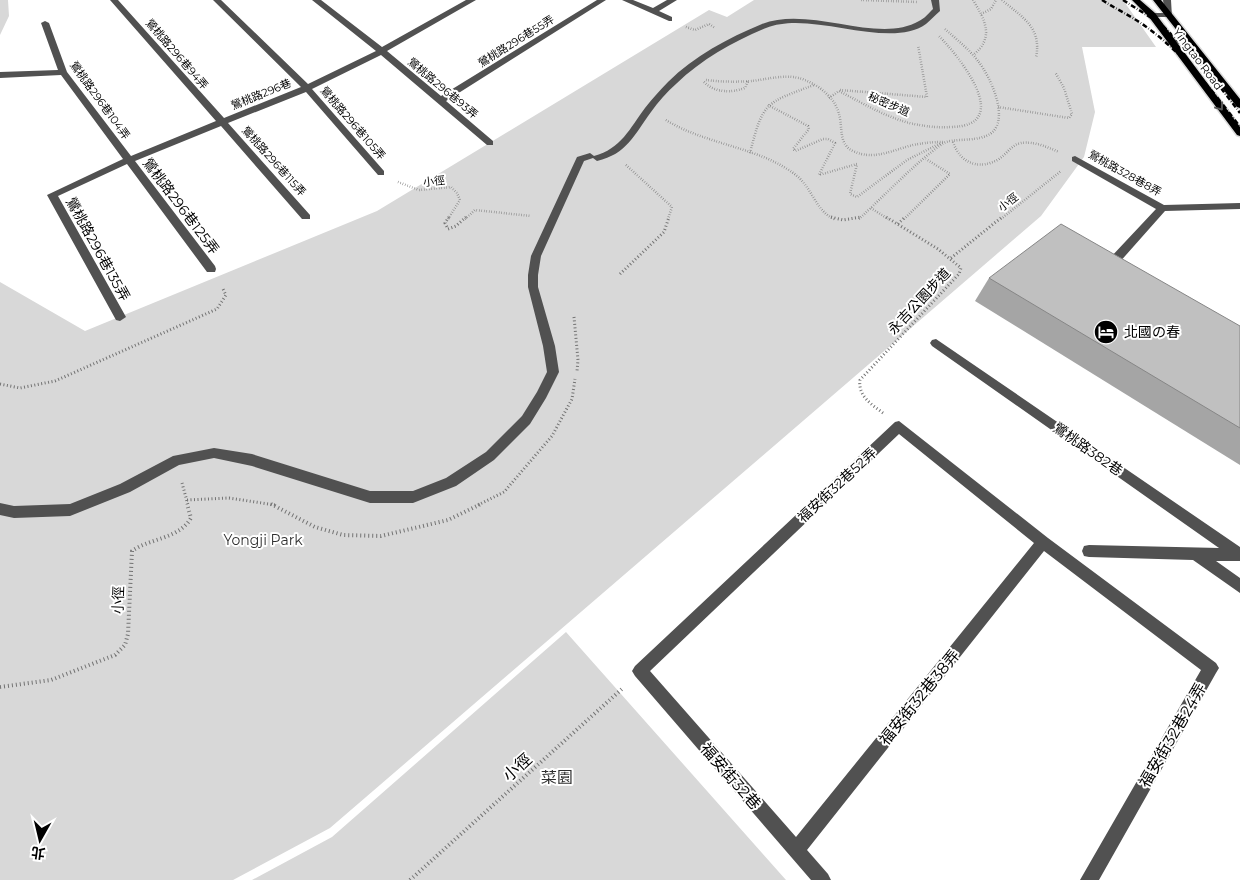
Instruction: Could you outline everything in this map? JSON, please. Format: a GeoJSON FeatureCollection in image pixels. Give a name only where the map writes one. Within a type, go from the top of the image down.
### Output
{"type":"FeatureCollection","features":[{"type":"Feature","properties":{"kind":"main road","name":"Yingtao Road"},"geometry":{"type":"LineString","coordinates":[[1136,0],[1152,15],[1240,133]]}},
{"type":"Feature","properties":{"kind":"main road","name":"Yingtao Road"},"geometry":{"type":"LineString","coordinates":[[1157,0],[1240,106]]}},
{"type":"Feature","properties":{"kind":"street","name":"鶯桃路296巷94弄"},"geometry":{"type":"LineString","coordinates":[[114,0],[222,122]]}},
{"type":"Feature","properties":{"kind":"street","name":"鶯桃路296巷105弄"},"geometry":{"type":"LineString","coordinates":[[216,0],[308,88],[381,173]]}},
{"type":"Feature","properties":{"kind":"street","name":"鶯桃路296巷93弄"},"geometry":{"type":"LineString","coordinates":[[316,0],[382,51],[490,143]]}},
{"type":"Feature","properties":{"kind":"street","name":"鶯桃路296巷"},"geometry":{"type":"LineString","coordinates":[[52,195],[129,160],[308,88],[382,51],[472,0]]}},
{"type":"Feature","properties":{"kind":"street","name":"鶯桃路296巷55弄"},"geometry":{"type":"LineString","coordinates":[[441,100],[602,0]]}},
{"type":"Feature","properties":{"kind":"street"},"geometry":{"type":"LineString","coordinates":[[626,0],[669,19]]}},
{"type":"Feature","properties":{"kind":"street"},"geometry":{"type":"LineString","coordinates":[[652,11],[672,0]]}},
{"type":"Feature","properties":{"kind":"street"},"geometry":{"type":"LineString","coordinates":[[0,509],[14,512],[70,510],[125,488],[177,460],[214,453],[252,460],[370,497],[413,497],[451,482],[490,456],[526,420],[542,395],[553,372],[549,346],[533,287],[536,256],[580,159],[606,157],[612,154],[628,138],[649,109],[674,80],[719,46],[768,24],[792,20],[884,30],[919,26],[932,17],[937,9],[935,0]]}},
{"type":"Feature","properties":{"kind":"street"},"geometry":{"type":"LineString","coordinates":[[1152,15],[1170,15],[1167,0]]}},
{"type":"Feature","properties":{"kind":"street","name":"鶯桃路296巷104弄"},"geometry":{"type":"LineString","coordinates":[[46,23],[63,72],[129,160]]}},
{"type":"Feature","properties":{"kind":"street"},"geometry":{"type":"LineString","coordinates":[[0,75],[63,72]]}},
{"type":"Feature","properties":{"kind":"street","name":"鶯桃路296巷115弄"},"geometry":{"type":"LineString","coordinates":[[222,122],[306,217]]}},
{"type":"Feature","properties":{"kind":"street","name":"鶯桃路296巷125弄"},"geometry":{"type":"LineString","coordinates":[[129,160],[211,269]]}},
{"type":"Feature","properties":{"kind":"street","name":"鶯桃路328巷8弄"},"geometry":{"type":"LineString","coordinates":[[1076,160],[1162,208]]}},
{"type":"Feature","properties":{"kind":"street","name":"鶯桃路296巷135弄"},"geometry":{"type":"LineString","coordinates":[[52,195],[120,316]]}},
{"type":"Feature","properties":{"kind":"street"},"geometry":{"type":"LineString","coordinates":[[1114,262],[1162,208],[1240,206]]}},
{"type":"Feature","properties":{"kind":"street","name":"鶯桃路382巷"},"geometry":{"type":"LineString","coordinates":[[936,343],[1240,555]]}},
{"type":"Feature","properties":{"kind":"street"},"geometry":{"type":"LineString","coordinates":[[899,426],[1043,542]]}},
{"type":"Feature","properties":{"kind":"street","name":"福安街32巷52弄"},"geometry":{"type":"LineString","coordinates":[[640,671],[899,426]]}},
{"type":"Feature","properties":{"kind":"street","name":"福安街32巷38弄"},"geometry":{"type":"LineString","coordinates":[[795,851],[1043,542]]}},
{"type":"Feature","properties":{"kind":"street","name":"福安街32巷24弄"},"geometry":{"type":"LineString","coordinates":[[1043,542],[1211,668],[1089,880]]}},
{"type":"Feature","properties":{"kind":"street","name":"鶯桃路382巷"},"geometry":{"type":"LineString","coordinates":[[1089,551],[1240,555]]}},
{"type":"Feature","properties":{"kind":"street"},"geometry":{"type":"LineString","coordinates":[[1195,554],[1240,586]]}},
{"type":"Feature","properties":{"kind":"street","name":"福安街32巷"},"geometry":{"type":"LineString","coordinates":[[640,671],[822,880]]}},
{"type":"Feature","properties":{"kind":"path"},"geometry":{"type":"LineString","coordinates":[[861,0],[882,2],[920,1]]}},
{"type":"Feature","properties":{"kind":"path"},"geometry":{"type":"LineString","coordinates":[[973,0],[986,24],[986,38],[982,50],[973,55]]}},
{"type":"Feature","properties":{"kind":"path"},"geometry":{"type":"LineString","coordinates":[[980,14],[991,8],[996,0]]}},
{"type":"Feature","properties":{"kind":"path"},"geometry":{"type":"LineString","coordinates":[[1002,0],[1023,17],[1036,32],[1039,42],[1036,58]]}},
{"type":"Feature","properties":{"kind":"path"},"geometry":{"type":"LineString","coordinates":[[748,81],[745,88],[727,91],[713,89],[704,80],[726,82],[786,77],[800,79],[814,85],[837,107],[843,143],[858,152],[878,154],[916,144],[979,139],[991,134],[997,127],[999,114],[996,90],[973,55],[932,17]]}},
{"type":"Feature","properties":{"kind":"path"},"geometry":{"type":"LineString","coordinates":[[829,98],[839,91],[927,97],[919,26]]}},
{"type":"Feature","properties":{"kind":"path","name":"秘密步道"},"geometry":{"type":"LineString","coordinates":[[839,91],[885,114],[919,125],[960,126],[973,123],[980,114],[980,103],[978,90],[972,77],[947,43],[919,26]]}},
{"type":"Feature","properties":{"kind":"path"},"geometry":{"type":"LineString","coordinates":[[998,107],[1069,118],[1072,114],[1067,96],[1055,72]]}},
{"type":"Feature","properties":{"kind":"path"},"geometry":{"type":"LineString","coordinates":[[750,153],[759,121],[768,105],[786,95],[814,85]]}},
{"type":"Feature","properties":{"kind":"path"},"geometry":{"type":"LineString","coordinates":[[768,105],[808,126],[809,129],[793,149],[795,151],[823,139],[833,141],[834,146],[819,175],[858,164],[850,194],[854,197],[857,197],[890,170],[921,150],[944,142]]}},
{"type":"Feature","properties":{"kind":"path"},"geometry":{"type":"LineString","coordinates":[[649,109],[683,131],[780,164],[799,176],[828,217],[845,221],[859,219],[944,142]]}},
{"type":"Feature","properties":{"kind":"path"},"geometry":{"type":"LineString","coordinates":[[953,142],[956,154],[972,164],[979,165],[994,162],[1018,144],[1028,143],[1043,146],[1076,160]]}},
{"type":"Feature","properties":{"kind":"path"},"geometry":{"type":"LineString","coordinates":[[612,154],[650,186],[672,208],[664,232],[620,274]]}},
{"type":"Feature","properties":{"kind":"path"},"geometry":{"type":"LineString","coordinates":[[898,224],[950,174],[926,159]]}},
{"type":"Feature","properties":{"kind":"path","name":"小徑"},"geometry":{"type":"LineString","coordinates":[[951,258],[1076,160]]}},
{"type":"Feature","properties":{"kind":"path","name":"小徑"},"geometry":{"type":"LineString","coordinates":[[381,173],[410,189],[422,192],[451,187],[457,193],[460,200],[445,223],[448,230],[455,228],[469,213],[475,210],[552,218]]}},
{"type":"Feature","properties":{"kind":"path","name":"永吉公園步道"},"geometry":{"type":"LineString","coordinates":[[871,208],[951,258],[961,268],[959,274],[860,380],[861,394],[899,426]]}},
{"type":"Feature","properties":{"kind":"path"},"geometry":{"type":"LineString","coordinates":[[0,384],[30,387],[55,381],[217,309],[226,295],[211,269]]}},
{"type":"Feature","properties":{"kind":"path","name":"小徑"},"geometry":{"type":"LineString","coordinates":[[0,687],[51,680],[115,655],[125,645],[128,634],[132,551],[138,545],[182,530],[191,518],[177,460]]}},
{"type":"Feature","properties":{"kind":"path","name":"小徑"},"geometry":{"type":"LineString","coordinates":[[410,880],[640,671]]}},
{"type":"Feature","properties":{"kind":"green space"},"geometry":{"type":"Polygon","coordinates":[[[0,0],[8,0],[9,16],[0,35],[0,0]]]}},
{"type":"Feature","properties":{"kind":"green space","name":"Yongji Park"},"geometry":{"type":"Polygon","coordinates":[[[754,0],[1123,0],[1156,47],[1082,47],[1095,112],[1084,157],[1041,216],[330,828],[233,880],[0,880],[0,282],[85,331],[377,211],[709,10],[727,17],[754,0]]]}},
{"type":"Feature","properties":{"kind":"green space","name":"菜園"},"geometry":{"type":"Polygon","coordinates":[[[566,632],[786,880],[252,880],[332,837],[566,632]]]}},
{"type":"Feature","properties":{"kind":"building","name":"北國の春"},"geometry":{"type":"Polygon","coordinates":[[[1061,224],[1240,326],[1240,428],[989,278],[1061,224]]]}},
{"type":"Feature","properties":{"kind":"railway"},"geometry":{"type":"LineString","coordinates":[[1102,0],[1145,26],[1172,48],[1208,86],[1240,127]]}},
{"type":"Feature","properties":{"kind":"railway"},"geometry":{"type":"LineString","coordinates":[[1123,0],[1161,24],[1211,75],[1240,113]]}},
{"type":"Feature","properties":{"kind":"place","name":"北國の春"},"geometry":{"type":"Point","coordinates":[1106,332]}}]}
